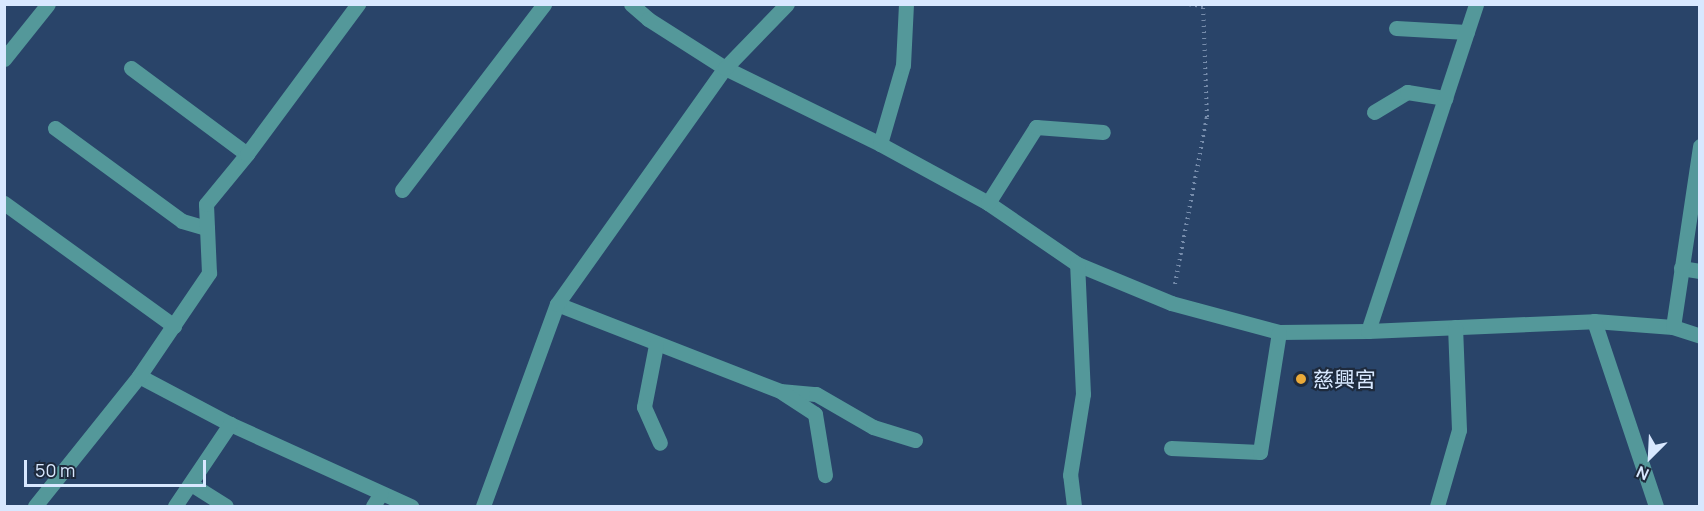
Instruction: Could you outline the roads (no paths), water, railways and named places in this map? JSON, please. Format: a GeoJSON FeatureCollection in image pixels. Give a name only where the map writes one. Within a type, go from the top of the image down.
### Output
{"type":"FeatureCollection","features":[{"type":"Feature","properties":{"kind":"street"},"geometry":{"type":"LineString","coordinates":[[4,59],[48,4]]}},
{"type":"Feature","properties":{"kind":"street"},"geometry":{"type":"LineString","coordinates":[[35,507],[139,376],[209,273],[207,204],[247,154],[357,4]]}},
{"type":"Feature","properties":{"kind":"street"},"geometry":{"type":"LineString","coordinates":[[402,190],[544,4]]}},
{"type":"Feature","properties":{"kind":"street"},"geometry":{"type":"LineString","coordinates":[[631,4],[648,19],[725,68],[880,144],[988,203],[1077,264],[1171,303],[1279,332],[1368,331],[1594,321],[1672,327],[1700,336]]}},
{"type":"Feature","properties":{"kind":"street"},"geometry":{"type":"LineString","coordinates":[[483,507],[557,304],[725,68],[787,4]]}},
{"type":"Feature","properties":{"kind":"street"},"geometry":{"type":"LineString","coordinates":[[880,144],[903,65],[906,4]]}},
{"type":"Feature","properties":{"kind":"street"},"geometry":{"type":"LineString","coordinates":[[1368,331],[1476,4]]}},
{"type":"Feature","properties":{"kind":"street"},"geometry":{"type":"LineString","coordinates":[[1396,28],[1467,32]]}},
{"type":"Feature","properties":{"kind":"street"},"geometry":{"type":"LineString","coordinates":[[131,68],[247,154]]}},
{"type":"Feature","properties":{"kind":"street"},"geometry":{"type":"LineString","coordinates":[[1374,112],[1407,92],[1446,98]]}},
{"type":"Feature","properties":{"kind":"street"},"geometry":{"type":"LineString","coordinates":[[988,203],[1036,127],[1103,132]]}},
{"type":"Feature","properties":{"kind":"street"},"geometry":{"type":"LineString","coordinates":[[54,128],[182,221],[207,228]]}},
{"type":"Feature","properties":{"kind":"street"},"geometry":{"type":"LineString","coordinates":[[1672,327],[1700,146]]}},
{"type":"Feature","properties":{"kind":"street"},"geometry":{"type":"LineString","coordinates":[[4,203],[174,326]]}},
{"type":"Feature","properties":{"kind":"street"},"geometry":{"type":"LineString","coordinates":[[1074,507],[1070,475],[1083,394],[1077,264]]}},
{"type":"Feature","properties":{"kind":"street"},"geometry":{"type":"LineString","coordinates":[[1681,268],[1700,271]]}},
{"type":"Feature","properties":{"kind":"street"},"geometry":{"type":"LineString","coordinates":[[557,304],[656,345],[780,391],[815,414],[825,475]]}},
{"type":"Feature","properties":{"kind":"street"},"geometry":{"type":"LineString","coordinates":[[1594,321],[1656,507]]}},
{"type":"Feature","properties":{"kind":"street"},"geometry":{"type":"LineString","coordinates":[[1437,507],[1459,430],[1455,327]]}},
{"type":"Feature","properties":{"kind":"street"},"geometry":{"type":"LineString","coordinates":[[1171,448],[1260,452],[1279,332]]}},
{"type":"Feature","properties":{"kind":"street"},"geometry":{"type":"LineString","coordinates":[[656,345],[644,407],[660,443]]}},
{"type":"Feature","properties":{"kind":"street"},"geometry":{"type":"LineString","coordinates":[[139,376],[377,500],[411,507]]}},
{"type":"Feature","properties":{"kind":"street"},"geometry":{"type":"LineString","coordinates":[[780,391],[816,394],[873,427],[915,440]]}},
{"type":"Feature","properties":{"kind":"street"},"geometry":{"type":"LineString","coordinates":[[176,507],[230,424]]}},
{"type":"Feature","properties":{"kind":"street"},"geometry":{"type":"LineString","coordinates":[[190,484],[226,507]]}},
{"type":"Feature","properties":{"kind":"place","name":"慈興宮"},"geometry":{"type":"Point","coordinates":[1301,379]}}]}
